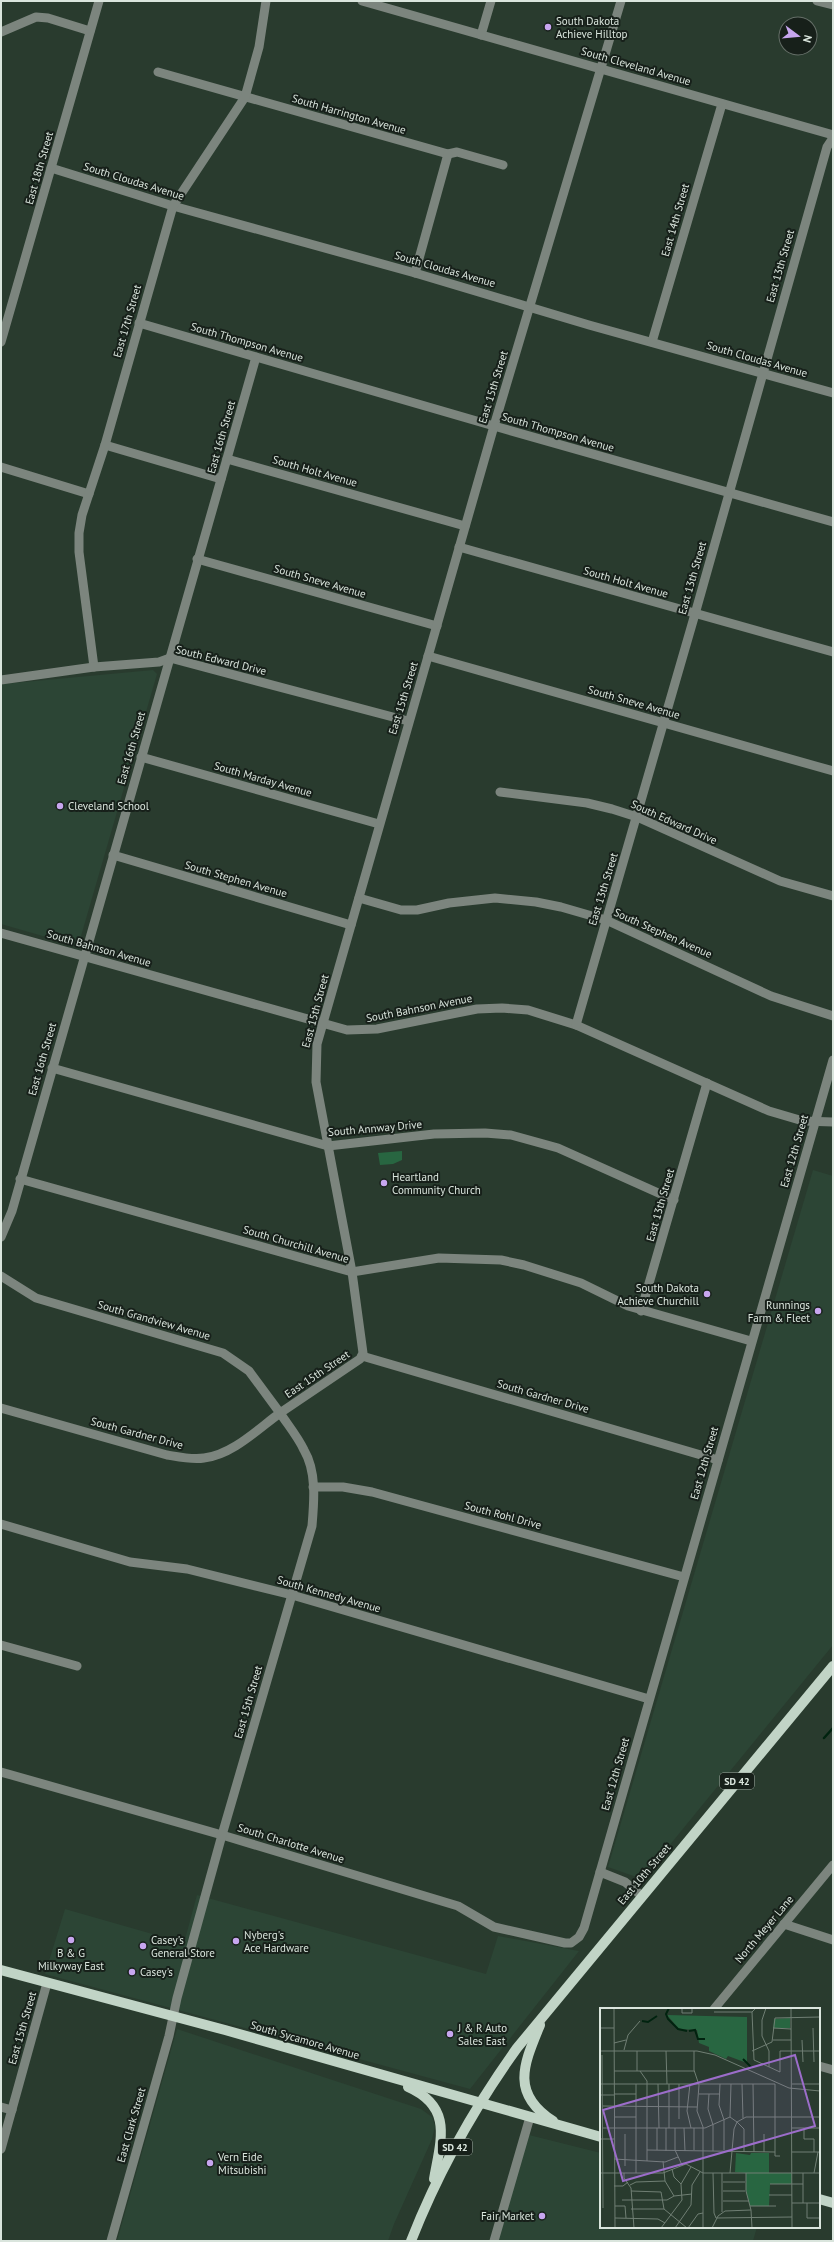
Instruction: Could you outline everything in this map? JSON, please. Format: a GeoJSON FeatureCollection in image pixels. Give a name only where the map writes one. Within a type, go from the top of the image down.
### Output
{"type":"FeatureCollection","features":[{"type":"Feature","properties":{"kind":"main road","name":"East 10th Street"},"geometry":{"type":"LineString","coordinates":[[480,2103],[513,2054],[544,2015],[833,1666]]}},
{"type":"Feature","properties":{"kind":"main road","name":"South Sycamore Avenue"},"geometry":{"type":"LineString","coordinates":[[1,1970],[174,2016],[600,2137]]}},
{"type":"Feature","properties":{"kind":"main road"},"geometry":{"type":"LineString","coordinates":[[530,2117],[529,2098],[524,2085],[524,2070],[544,2015]]}},
{"type":"Feature","properties":{"kind":"main road"},"geometry":{"type":"LineString","coordinates":[[377,2073],[418,2092],[435,2107],[441,2121],[432,2192]]}},
{"type":"Feature","properties":{"kind":"main road"},"geometry":{"type":"LineString","coordinates":[[529,2098],[542,2113],[559,2125]]}},
{"type":"Feature","properties":{"kind":"main road","name":"SD 42"},"geometry":{"type":"LineString","coordinates":[[411,2241],[432,2192],[480,2103]]}},
{"type":"Feature","properties":{"kind":"main road"},"geometry":{"type":"LineString","coordinates":[[820,2199],[833,2203]]}},
{"type":"Feature","properties":{"kind":"street","name":"East 18th Street"},"geometry":{"type":"LineString","coordinates":[[1,342],[99,1]]}},
{"type":"Feature","properties":{"kind":"street","name":"East 17th Street"},"geometry":{"type":"LineString","coordinates":[[94,667],[79,546],[82,514],[105,445],[173,206],[245,97],[259,47],[266,1]]}},
{"type":"Feature","properties":{"kind":"street","name":"South Cleveland Avenue"},"geometry":{"type":"LineString","coordinates":[[362,1],[833,135]]}},
{"type":"Feature","properties":{"kind":"street"},"geometry":{"type":"LineString","coordinates":[[481,35],[491,1]]}},
{"type":"Feature","properties":{"kind":"street","name":"East 15th Street"},"geometry":{"type":"LineString","coordinates":[[174,2016],[177,1998],[222,1835],[312,1526],[314,1487],[310,1463],[305,1450],[280,1413],[357,1362],[362,1356],[352,1272],[316,1076],[317,1044],[408,721],[437,626],[494,426],[621,1]]}},
{"type":"Feature","properties":{"kind":"street"},"geometry":{"type":"LineString","coordinates":[[817,1],[833,6]]}},
{"type":"Feature","properties":{"kind":"street"},"geometry":{"type":"LineString","coordinates":[[1,32],[36,18],[48,18],[90,31]]}},
{"type":"Feature","properties":{"kind":"street","name":"South Harrington Avenue"},"geometry":{"type":"LineString","coordinates":[[158,72],[448,154],[458,152],[503,165]]}},
{"type":"Feature","properties":{"kind":"street","name":"East 14th Street"},"geometry":{"type":"LineString","coordinates":[[652,342],[722,104]]}},
{"type":"Feature","properties":{"kind":"street","name":"East 13th Street"},"geometry":{"type":"LineString","coordinates":[[576,1025],[664,723],[827,147],[833,138]]}},
{"type":"Feature","properties":{"kind":"street"},"geometry":{"type":"LineString","coordinates":[[414,273],[448,154]]}},
{"type":"Feature","properties":{"kind":"street","name":"South Cloudas Avenue"},"geometry":{"type":"LineString","coordinates":[[52,168],[173,206],[531,306],[833,393]]}},
{"type":"Feature","properties":{"kind":"street","name":"South Thompson Avenue"},"geometry":{"type":"LineString","coordinates":[[139,323],[833,522]]}},
{"type":"Feature","properties":{"kind":"street","name":"East 16th Street"},"geometry":{"type":"LineString","coordinates":[[1,1237],[12,1211],[197,559],[222,478],[256,357]]}},
{"type":"Feature","properties":{"kind":"street"},"geometry":{"type":"LineString","coordinates":[[105,445],[222,478]]}},
{"type":"Feature","properties":{"kind":"street","name":"South Holt Avenue"},"geometry":{"type":"LineString","coordinates":[[227,459],[465,526]]}},
{"type":"Feature","properties":{"kind":"street"},"geometry":{"type":"LineString","coordinates":[[1,468],[89,494]]}},
{"type":"Feature","properties":{"kind":"street","name":"South Holt Avenue"},"geometry":{"type":"LineString","coordinates":[[459,547],[833,652]]}},
{"type":"Feature","properties":{"kind":"street","name":"South Sneve Avenue"},"geometry":{"type":"LineString","coordinates":[[197,559],[437,626]]}},
{"type":"Feature","properties":{"kind":"street","name":"South Sneve Avenue"},"geometry":{"type":"LineString","coordinates":[[428,656],[833,771]]}},
{"type":"Feature","properties":{"kind":"street","name":"South Edward Drive"},"geometry":{"type":"LineString","coordinates":[[1,680],[94,667],[159,662],[170,658],[408,721]]}},
{"type":"Feature","properties":{"kind":"street","name":"South Marday Avenue"},"geometry":{"type":"LineString","coordinates":[[141,757],[379,824]]}},
{"type":"Feature","properties":{"kind":"street","name":"South Edward Drive"},"geometry":{"type":"LineString","coordinates":[[500,792],[587,803],[637,817],[755,871],[780,881],[833,896]]}},
{"type":"Feature","properties":{"kind":"street","name":"South Stephen Avenue"},"geometry":{"type":"LineString","coordinates":[[113,855],[351,925]]}},
{"type":"Feature","properties":{"kind":"street","name":"South Stephen Avenue"},"geometry":{"type":"LineString","coordinates":[[359,898],[401,910],[417,910],[472,900],[495,898],[561,907],[606,920],[771,996],[833,1016]]}},
{"type":"Feature","properties":{"kind":"street","name":"South Bahnson Avenue"},"geometry":{"type":"LineString","coordinates":[[1,933],[347,1030],[368,1030],[476,1009],[502,1008],[534,1011],[576,1025],[769,1111],[796,1119],[815,1122],[833,1122]]}},
{"type":"Feature","properties":{"kind":"street","name":"East 12th Street"},"geometry":{"type":"LineString","coordinates":[[571,1943],[579,1937],[584,1928],[833,1060]]}},
{"type":"Feature","properties":{"kind":"street","name":"South Annway Drive"},"geometry":{"type":"LineString","coordinates":[[52,1068],[328,1146],[434,1134],[485,1133],[511,1135],[558,1148],[674,1200]]}},
{"type":"Feature","properties":{"kind":"street","name":"East 13th Street"},"geometry":{"type":"LineString","coordinates":[[641,1311],[707,1083]]}},
{"type":"Feature","properties":{"kind":"street","name":"South Churchill Avenue"},"geometry":{"type":"LineString","coordinates":[[20,1179],[352,1272],[439,1258],[501,1260],[558,1274],[641,1311],[751,1342]]}},
{"type":"Feature","properties":{"kind":"street","name":"South Grandview Avenue"},"geometry":{"type":"LineString","coordinates":[[1,1276],[36,1298],[222,1354],[249,1371],[280,1413]]}},
{"type":"Feature","properties":{"kind":"street","name":"South Gardner Drive"},"geometry":{"type":"LineString","coordinates":[[362,1356],[718,1460]]}},
{"type":"Feature","properties":{"kind":"street","name":"South Gardner Drive"},"geometry":{"type":"LineString","coordinates":[[1,1408],[167,1455],[186,1458],[204,1458],[228,1450],[280,1413]]}},
{"type":"Feature","properties":{"kind":"street","name":"South Rohl Drive"},"geometry":{"type":"LineString","coordinates":[[314,1487],[343,1487],[372,1492],[684,1577]]}},
{"type":"Feature","properties":{"kind":"street","name":"South Kennedy Avenue"},"geometry":{"type":"LineString","coordinates":[[1,1524],[130,1562],[187,1569],[292,1595],[649,1699]]}},
{"type":"Feature","properties":{"kind":"street"},"geometry":{"type":"LineString","coordinates":[[1,1644],[77,1666]]}},
{"type":"Feature","properties":{"kind":"street","name":"South Charlotte Avenue"},"geometry":{"type":"LineString","coordinates":[[1,1772],[222,1835],[458,1906],[494,1927],[557,1942],[571,1943]]}},
{"type":"Feature","properties":{"kind":"street","name":"North Meyer Lane"},"geometry":{"type":"LineString","coordinates":[[715,2008],[833,1865]]}},
{"type":"Feature","properties":{"kind":"street"},"geometry":{"type":"LineString","coordinates":[[600,1872],[625,1882],[642,1896]]}},
{"type":"Feature","properties":{"kind":"street"},"geometry":{"type":"LineString","coordinates":[[784,1924],[833,1940]]}},
{"type":"Feature","properties":{"kind":"street","name":"East 15th Street"},"geometry":{"type":"LineString","coordinates":[[1,2149],[47,1983]]}},
{"type":"Feature","properties":{"kind":"street","name":"East Clark Street"},"geometry":{"type":"LineString","coordinates":[[111,2241],[174,2016]]}},
{"type":"Feature","properties":{"kind":"street"},"geometry":{"type":"LineString","coordinates":[[820,2066],[833,2070]]}},
{"type":"Feature","properties":{"kind":"street"},"geometry":{"type":"LineString","coordinates":[[1,2107],[12,2110]]}},
{"type":"Feature","properties":{"kind":"street"},"geometry":{"type":"LineString","coordinates":[[494,2241],[530,2117]]}},
{"type":"Feature","properties":{"kind":"shaded area","name":"Cleveland School"},"geometry":{"type":"Polygon","coordinates":[[[153,670],[157,674],[79,943],[74,945],[1,924],[1,687],[3,684],[153,670]]]}},
{"type":"Feature","properties":{"kind":"shaded area"},"geometry":{"type":"Polygon","coordinates":[[[813,1170],[833,1176],[833,1645],[642,1879],[608,1867],[813,1170]]]}},
{"type":"Feature","properties":{"kind":"shaded area"},"geometry":{"type":"Polygon","coordinates":[[[197,1895],[486,1974],[498,1936],[579,1951],[470,2089],[45,1974],[65,1909],[184,1943],[197,1895]]]}},
{"type":"Feature","properties":{"kind":"shaded area"},"geometry":{"type":"Polygon","coordinates":[[[177,2029],[421,2109],[432,2117],[435,2126],[432,2139],[394,2224],[388,2241],[117,2241],[177,2029]]]}},
{"type":"Feature","properties":{"kind":"shaded area"},"geometry":{"type":"Polygon","coordinates":[[[525,2134],[600,2153],[600,2228],[757,2228],[753,2241],[494,2241],[525,2134]]]}},
{"type":"Feature","properties":{"kind":"green space"},"geometry":{"type":"Polygon","coordinates":[[[402,1151],[402,1160],[393,1164],[380,1165],[378,1153],[402,1151]]]}},
{"type":"Feature","properties":{"kind":"waterway"},"geometry":{"type":"LineString","coordinates":[[824,1738],[833,1728]]}},
{"type":"Feature","properties":{"kind":"place","name":"South Dakota Achieve Hilltop"},"geometry":{"type":"Point","coordinates":[548,27]}},
{"type":"Feature","properties":{"kind":"place","name":"Cleveland School"},"geometry":{"type":"Point","coordinates":[60,806]}},
{"type":"Feature","properties":{"kind":"place","name":"Heartland Community Church"},"geometry":{"type":"Point","coordinates":[384,1183]}},
{"type":"Feature","properties":{"kind":"place","name":"South Dakota Achieve Churchill"},"geometry":{"type":"Point","coordinates":[707,1294]}},
{"type":"Feature","properties":{"kind":"place","name":"Runnings Farm & Fleet"},"geometry":{"type":"Point","coordinates":[818,1311]}},
{"type":"Feature","properties":{"kind":"place","name":"B & G Milkyway East"},"geometry":{"type":"Point","coordinates":[71,1940]}},
{"type":"Feature","properties":{"kind":"place","name":"Nyberg's Ace Hardware"},"geometry":{"type":"Point","coordinates":[236,1941]}},
{"type":"Feature","properties":{"kind":"place","name":"Casey's General Store"},"geometry":{"type":"Point","coordinates":[143,1946]}},
{"type":"Feature","properties":{"kind":"place","name":"Casey's"},"geometry":{"type":"Point","coordinates":[132,1972]}},
{"type":"Feature","properties":{"kind":"place","name":"J & R Auto Sales East"},"geometry":{"type":"Point","coordinates":[450,2034]}},
{"type":"Feature","properties":{"kind":"place","name":"Vern Eide Mitsubishi"},"geometry":{"type":"Point","coordinates":[210,2163]}},
{"type":"Feature","properties":{"kind":"place","name":"Fair Market"},"geometry":{"type":"Point","coordinates":[542,2216]}}]}
